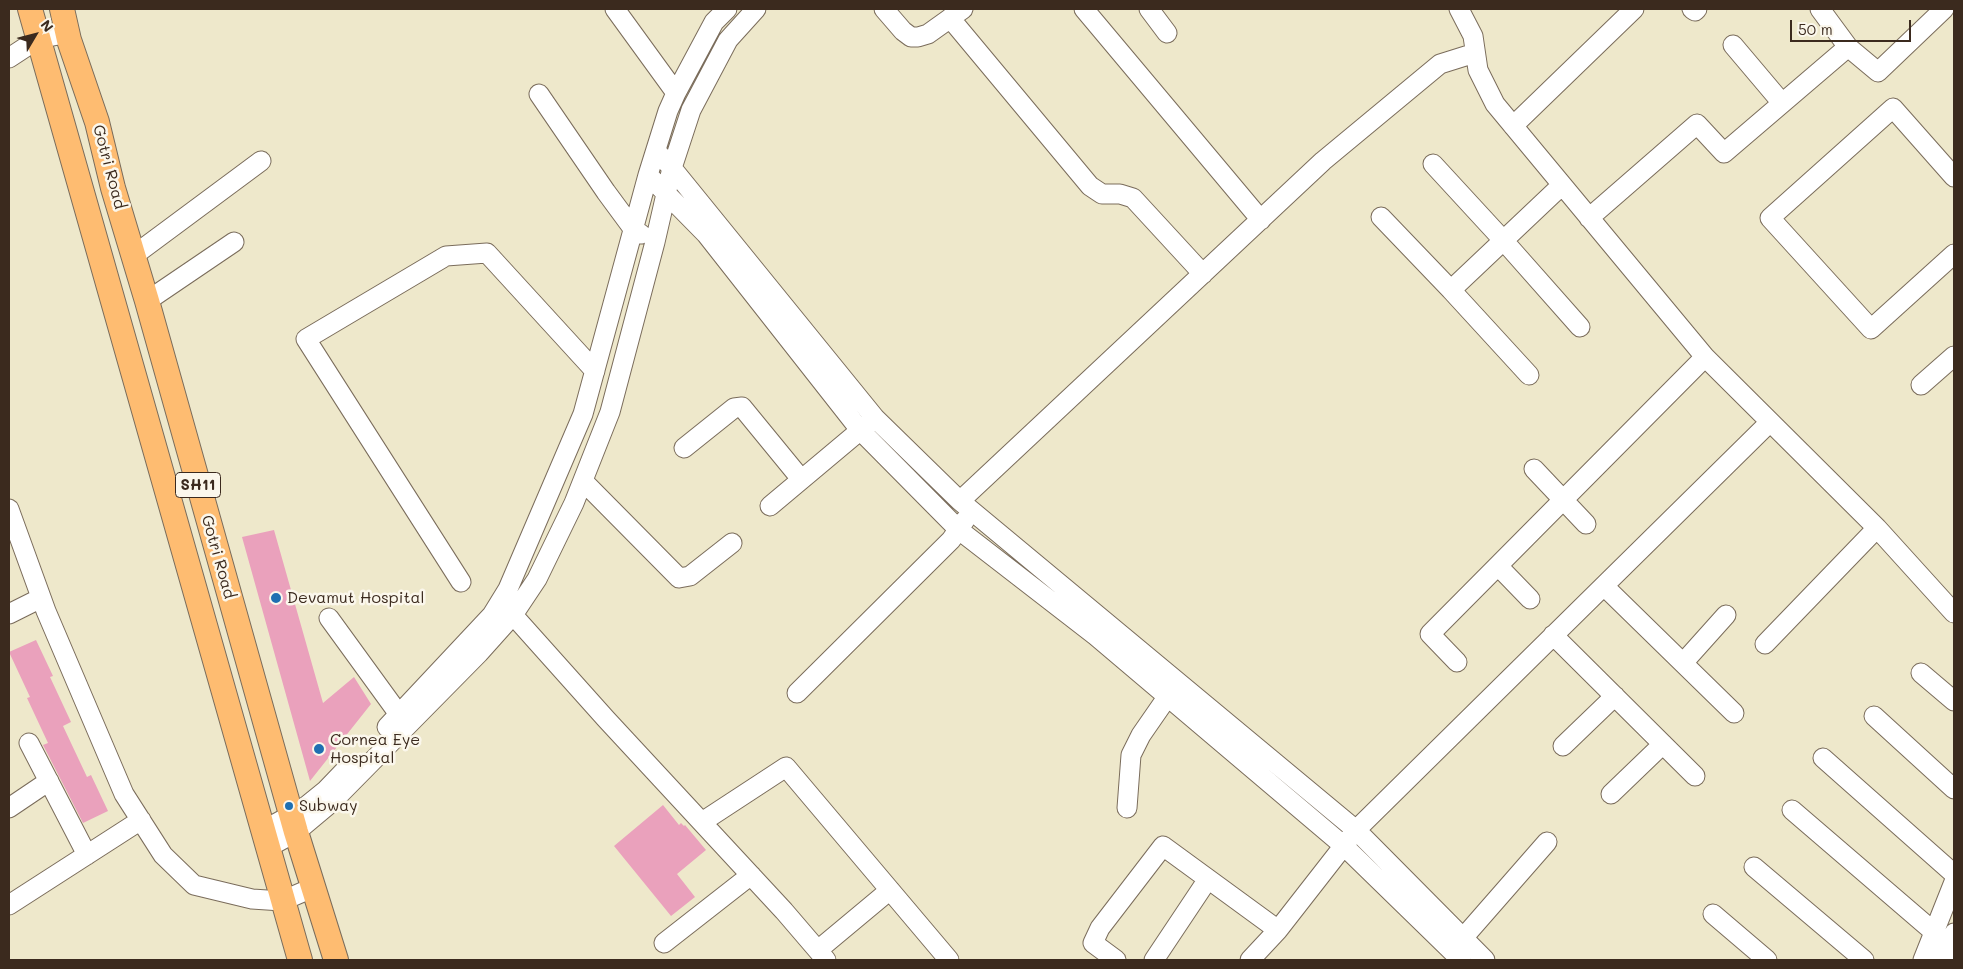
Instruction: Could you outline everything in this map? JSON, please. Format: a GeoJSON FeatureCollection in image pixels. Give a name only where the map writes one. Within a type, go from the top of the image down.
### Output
{"type":"FeatureCollection","features":[{"type":"Feature","properties":{"kind":"main road","name":"Gotri Road"},"geometry":{"type":"LineString","coordinates":[[30,9],[300,960]]}},
{"type":"Feature","properties":{"kind":"main road","name":"Gotri Road"},"geometry":{"type":"LineString","coordinates":[[62,9],[97,122],[113,188],[147,301],[293,824],[336,960]]}},
{"type":"Feature","properties":{"kind":"main road"},"geometry":{"type":"LineString","coordinates":[[194,591],[224,580]]}},
{"type":"Feature","properties":{"kind":"street"},"geometry":{"type":"LineString","coordinates":[[614,9],[676,93]]}},
{"type":"Feature","properties":{"kind":"street"},"geometry":{"type":"LineString","coordinates":[[265,839],[293,824],[304,808],[479,654],[513,615],[537,579],[583,481],[610,412],[655,242],[672,168],[691,110],[728,40],[756,9]]}},
{"type":"Feature","properties":{"kind":"street"},"geometry":{"type":"LineString","coordinates":[[884,9],[903,31],[911,37],[918,38],[928,34],[956,14],[1090,186],[1108,196],[1120,194],[1133,198],[1203,274]]}},
{"type":"Feature","properties":{"kind":"street"},"geometry":{"type":"LineString","coordinates":[[1084,9],[1261,220]]}},
{"type":"Feature","properties":{"kind":"street"},"geometry":{"type":"LineString","coordinates":[[1149,9],[1167,33]]}},
{"type":"Feature","properties":{"kind":"street"},"geometry":{"type":"LineString","coordinates":[[1458,9],[1473,36],[1478,70],[1495,104],[1513,126],[1705,357],[1877,528],[1950,608]]}},
{"type":"Feature","properties":{"kind":"street"},"geometry":{"type":"LineString","coordinates":[[1513,126],[1634,9]]}},
{"type":"Feature","properties":{"kind":"street"},"geometry":{"type":"LineString","coordinates":[[1692,9],[1697,9]]}},
{"type":"Feature","properties":{"kind":"street"},"geometry":{"type":"LineString","coordinates":[[1820,9],[1848,47],[1878,72],[1944,9]]}},
{"type":"Feature","properties":{"kind":"street"},"geometry":{"type":"LineString","coordinates":[[403,721],[500,604],[512,582],[579,426],[648,175],[676,93],[715,13]]}},
{"type":"Feature","properties":{"kind":"street"},"geometry":{"type":"LineString","coordinates":[[715,13],[728,40]]}},
{"type":"Feature","properties":{"kind":"street"},"geometry":{"type":"LineString","coordinates":[[9,58],[38,39],[68,33]]}},
{"type":"Feature","properties":{"kind":"street"},"geometry":{"type":"LineString","coordinates":[[1733,45],[1782,103]]}},
{"type":"Feature","properties":{"kind":"street"},"geometry":{"type":"LineString","coordinates":[[1590,218],[1697,124],[1724,153],[1848,47]]}},
{"type":"Feature","properties":{"kind":"street"},"geometry":{"type":"LineString","coordinates":[[797,693],[959,530],[965,505],[1203,274],[1323,161],[1440,64],[1475,52]]}},
{"type":"Feature","properties":{"kind":"street"},"geometry":{"type":"LineString","coordinates":[[539,94],[634,230],[655,242]]}},
{"type":"Feature","properties":{"kind":"street"},"geometry":{"type":"LineString","coordinates":[[1954,177],[1893,108],[1770,218],[1871,329],[1954,254]]}},
{"type":"Feature","properties":{"kind":"street"},"geometry":{"type":"LineString","coordinates":[[656,151],[672,168],[875,418],[965,505],[1356,830],[1486,960]]}},
{"type":"Feature","properties":{"kind":"street"},"geometry":{"type":"LineString","coordinates":[[133,256],[261,161]]}},
{"type":"Feature","properties":{"kind":"street"},"geometry":{"type":"LineString","coordinates":[[1433,164],[1580,327]]}},
{"type":"Feature","properties":{"kind":"street"},"geometry":{"type":"LineString","coordinates":[[648,175],[706,234],[860,430],[959,530],[1096,636],[1344,846],[1461,960]]}},
{"type":"Feature","properties":{"kind":"street"},"geometry":{"type":"LineString","coordinates":[[1451,290],[1562,184]]}},
{"type":"Feature","properties":{"kind":"street"},"geometry":{"type":"LineString","coordinates":[[1381,217],[1451,290],[1529,376]]}},
{"type":"Feature","properties":{"kind":"street"},"geometry":{"type":"LineString","coordinates":[[147,301],[234,242]]}},
{"type":"Feature","properties":{"kind":"street"},"geometry":{"type":"LineString","coordinates":[[461,582],[306,339],[446,256],[487,254],[595,371]]}},
{"type":"Feature","properties":{"kind":"street"},"geometry":{"type":"LineString","coordinates":[[1921,385],[1954,356]]}},
{"type":"Feature","properties":{"kind":"street"},"geometry":{"type":"LineString","coordinates":[[1457,662],[1430,634],[1705,357]]}},
{"type":"Feature","properties":{"kind":"street"},"geometry":{"type":"LineString","coordinates":[[684,448],[734,408],[742,407],[801,479]]}},
{"type":"Feature","properties":{"kind":"street"},"geometry":{"type":"LineString","coordinates":[[770,506],[875,418]]}},
{"type":"Feature","properties":{"kind":"street"},"geometry":{"type":"LineString","coordinates":[[1250,960],[1278,930],[1356,830],[1770,422]]}},
{"type":"Feature","properties":{"kind":"street"},"geometry":{"type":"LineString","coordinates":[[1534,469],[1586,524]]}},
{"type":"Feature","properties":{"kind":"street"},"geometry":{"type":"LineString","coordinates":[[583,481],[679,578],[690,576],[732,543]]}},
{"type":"Feature","properties":{"kind":"street"},"geometry":{"type":"LineString","coordinates":[[9,509],[41,598],[124,794],[163,855],[194,885],[252,899],[282,901],[312,888]]}},
{"type":"Feature","properties":{"kind":"street"},"geometry":{"type":"LineString","coordinates":[[1765,644],[1877,528]]}},
{"type":"Feature","properties":{"kind":"street"},"geometry":{"type":"LineString","coordinates":[[1498,566],[1530,599]]}},
{"type":"Feature","properties":{"kind":"street"},"geometry":{"type":"LineString","coordinates":[[1604,586],[1734,713]]}},
{"type":"Feature","properties":{"kind":"street"},"geometry":{"type":"LineString","coordinates":[[9,614],[41,598]]}},
{"type":"Feature","properties":{"kind":"street"},"geometry":{"type":"LineString","coordinates":[[513,615],[606,719],[751,874],[822,955],[890,890]]}},
{"type":"Feature","properties":{"kind":"street"},"geometry":{"type":"LineString","coordinates":[[1684,663],[1726,615]]}},
{"type":"Feature","properties":{"kind":"street"},"geometry":{"type":"LineString","coordinates":[[329,618],[403,721]]}},
{"type":"Feature","properties":{"kind":"street"},"geometry":{"type":"LineString","coordinates":[[1553,635],[1695,776]]}},
{"type":"Feature","properties":{"kind":"street"},"geometry":{"type":"LineString","coordinates":[[1921,673],[1954,701]]}},
{"type":"Feature","properties":{"kind":"street"},"geometry":{"type":"LineString","coordinates":[[1127,808],[1131,755],[1141,735],[1168,696]]}},
{"type":"Feature","properties":{"kind":"street"},"geometry":{"type":"LineString","coordinates":[[1563,746],[1614,696]]}},
{"type":"Feature","properties":{"kind":"street"},"geometry":{"type":"LineString","coordinates":[[1874,716],[1954,789]]}},
{"type":"Feature","properties":{"kind":"street"},"geometry":{"type":"LineString","coordinates":[[30,743],[87,855]]}},
{"type":"Feature","properties":{"kind":"street"},"geometry":{"type":"LineString","coordinates":[[1611,794],[1663,744]]}},
{"type":"Feature","properties":{"kind":"street"},"geometry":{"type":"LineString","coordinates":[[1823,758],[1954,874]]}},
{"type":"Feature","properties":{"kind":"street"},"geometry":{"type":"LineString","coordinates":[[702,822],[786,767],[949,960]]}},
{"type":"Feature","properties":{"kind":"street"},"geometry":{"type":"LineString","coordinates":[[9,808],[49,781]]}},
{"type":"Feature","properties":{"kind":"street"},"geometry":{"type":"LineString","coordinates":[[1792,810],[1934,932]]}},
{"type":"Feature","properties":{"kind":"street"},"geometry":{"type":"LineString","coordinates":[[9,905],[141,820]]}},
{"type":"Feature","properties":{"kind":"street"},"geometry":{"type":"LineString","coordinates":[[1464,938],[1547,842]]}},
{"type":"Feature","properties":{"kind":"street"},"geometry":{"type":"LineString","coordinates":[[1116,960],[1093,942],[1100,928],[1163,846],[1278,930]]}},
{"type":"Feature","properties":{"kind":"street"},"geometry":{"type":"LineString","coordinates":[[1754,867],[1864,960]]}},
{"type":"Feature","properties":{"kind":"street"},"geometry":{"type":"LineString","coordinates":[[664,944],[751,874]]}},
{"type":"Feature","properties":{"kind":"street"},"geometry":{"type":"LineString","coordinates":[[1154,960],[1208,879]]}},
{"type":"Feature","properties":{"kind":"street"},"geometry":{"type":"LineString","coordinates":[[1922,960],[1954,882]]}},
{"type":"Feature","properties":{"kind":"street"},"geometry":{"type":"LineString","coordinates":[[1713,914],[1767,960]]}},
{"type":"Feature","properties":{"kind":"street"},"geometry":{"type":"LineString","coordinates":[[1943,960],[1954,933]]}},
{"type":"Feature","properties":{"kind":"building"},"geometry":{"type":"Polygon","coordinates":[[[274,530],[323,703],[354,677],[371,704],[310,781],[242,537],[274,530]]]}},
{"type":"Feature","properties":{"kind":"building"},"geometry":{"type":"Polygon","coordinates":[[[36,640],[53,676],[50,677],[71,722],[63,726],[87,777],[91,775],[108,811],[83,823],[43,745],[48,743],[27,698],[30,697],[9,652],[36,640]]]}},
{"type":"Feature","properties":{"kind":"building"},"geometry":{"type":"Polygon","coordinates":[[[663,805],[679,825],[681,823],[685,825],[706,850],[677,874],[695,897],[671,916],[614,846],[663,805]]]}},
{"type":"Feature","properties":{"kind":"place","name":"Devamut Hospital"},"geometry":{"type":"Point","coordinates":[276,598]}},
{"type":"Feature","properties":{"kind":"place","name":"Cornea Eye Hospital"},"geometry":{"type":"Point","coordinates":[319,749]}},
{"type":"Feature","properties":{"kind":"place","name":"Subway"},"geometry":{"type":"Point","coordinates":[289,806]}}]}
